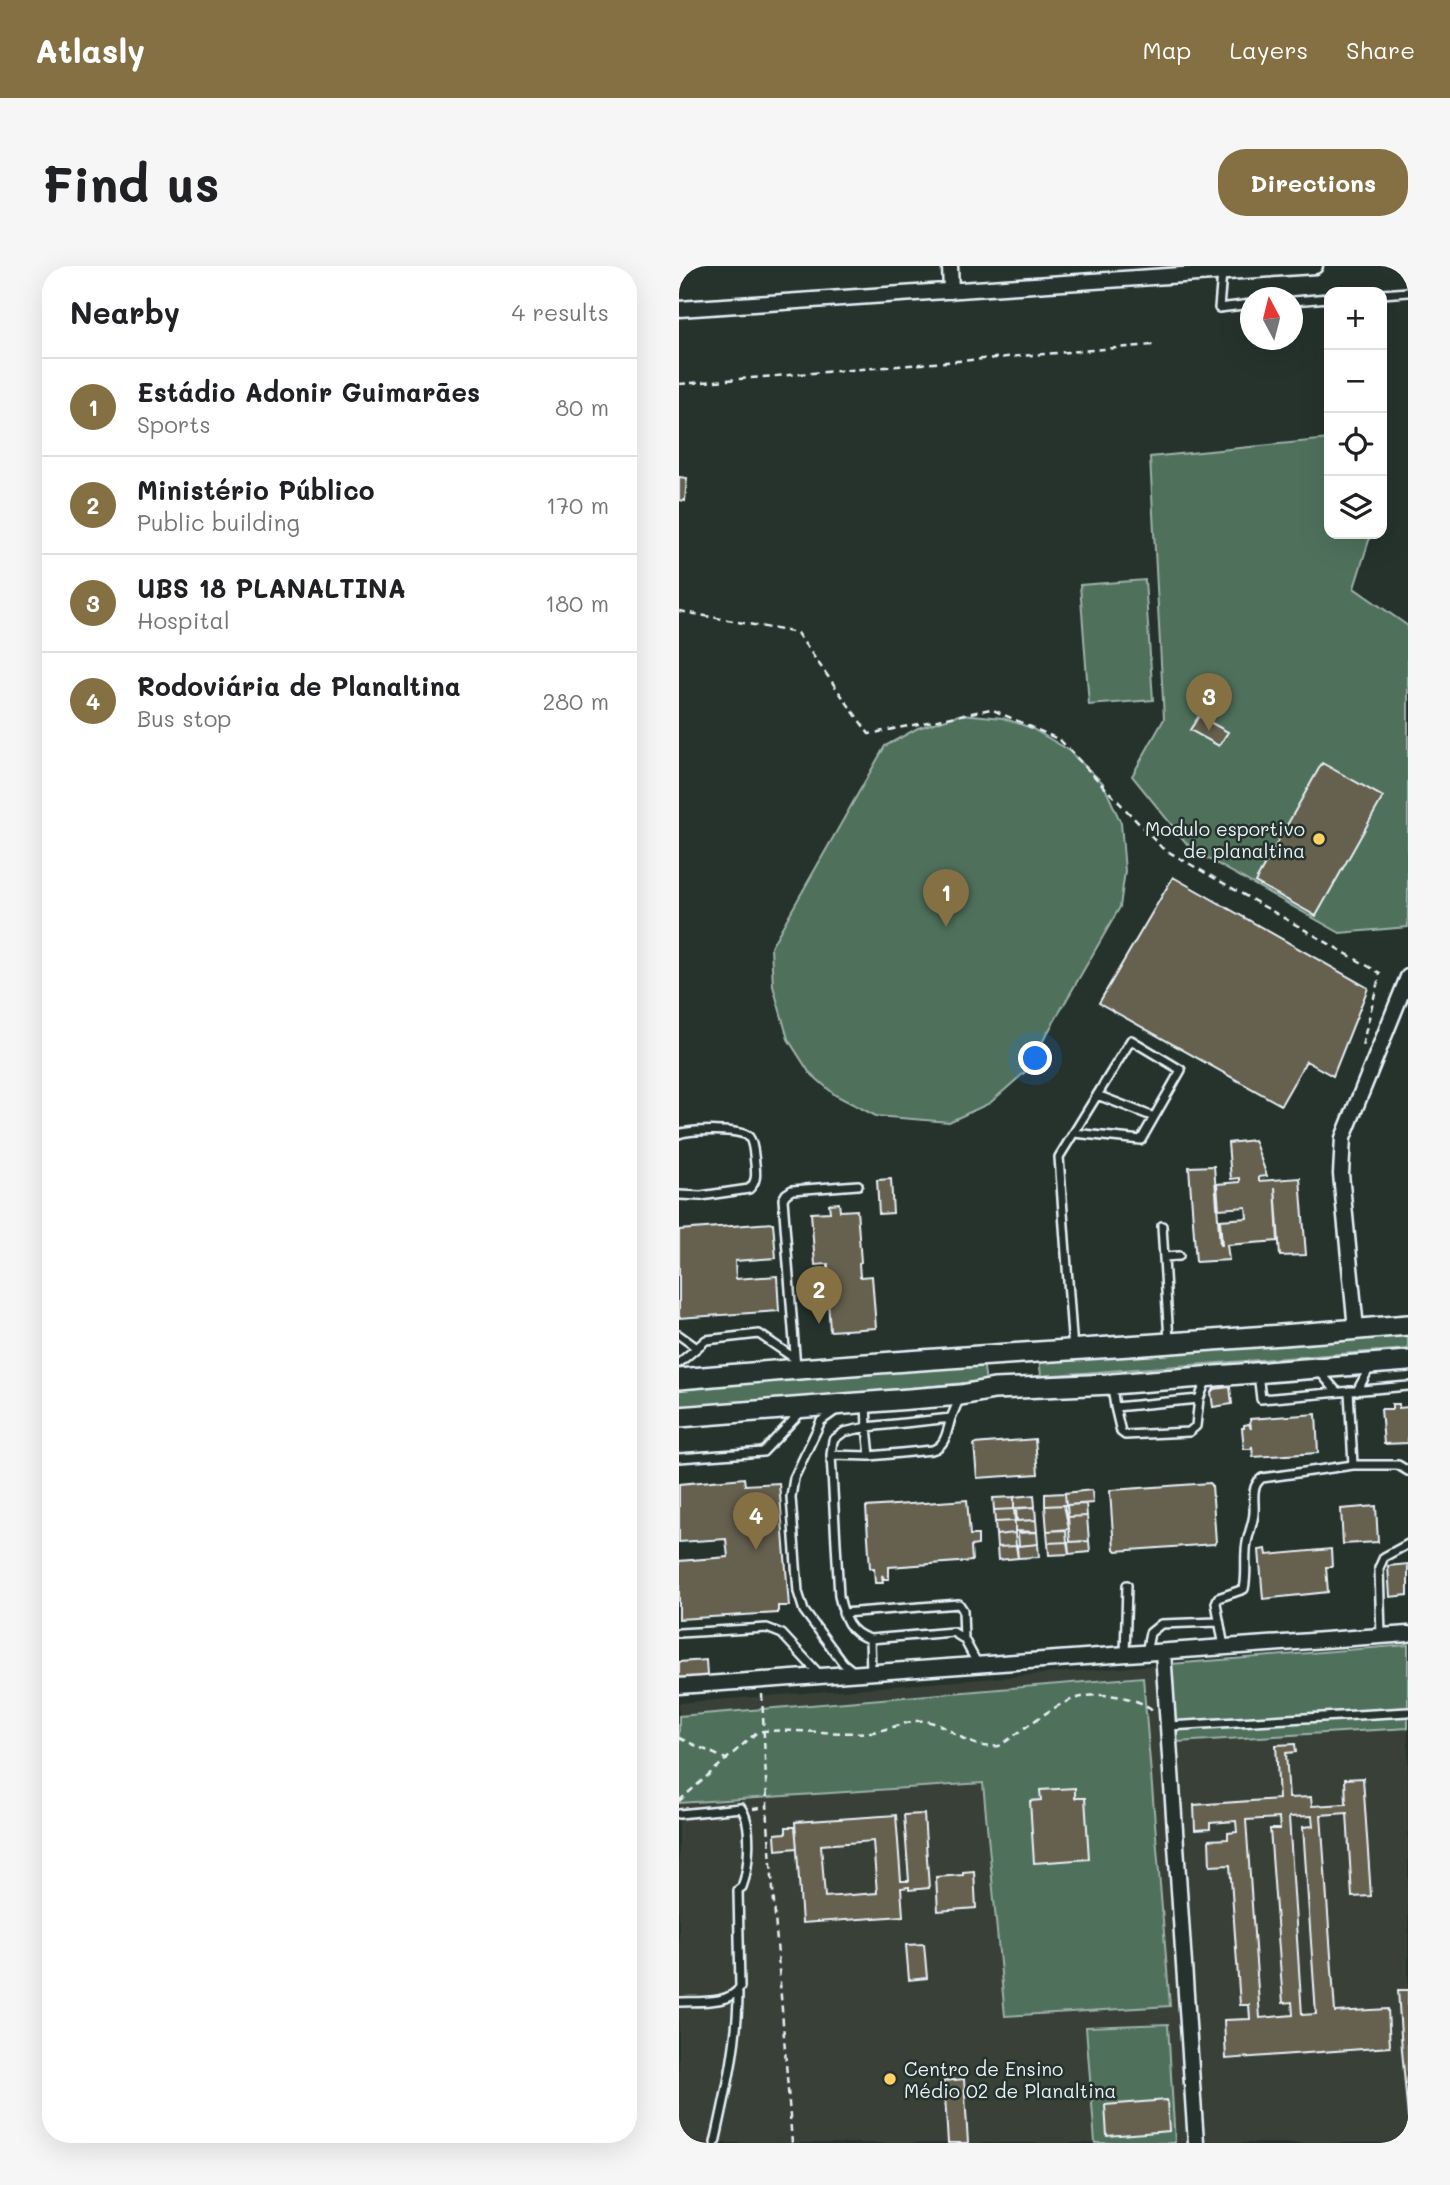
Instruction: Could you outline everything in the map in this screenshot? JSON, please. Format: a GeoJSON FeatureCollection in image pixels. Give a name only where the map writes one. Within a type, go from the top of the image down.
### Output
{"type":"FeatureCollection","features":[{"type":"Feature","properties":{"kind":"street"},"geometry":{"type":"LineString","coordinates":[[950,266],[951,291]]}},
{"type":"Feature","properties":{"kind":"street"},"geometry":{"type":"LineString","coordinates":[[679,309],[1315,266]]}},
{"type":"Feature","properties":{"kind":"street"},"geometry":{"type":"LineString","coordinates":[[1356,1329],[1341,1174],[1343,1138],[1408,977]]}},
{"type":"Feature","properties":{"kind":"street"},"geometry":{"type":"LineString","coordinates":[[679,1379],[795,1363],[993,1356],[1408,1325]]}},
{"type":"Feature","properties":{"kind":"street"},"geometry":{"type":"LineString","coordinates":[[1035,1352],[1026,1364],[1026,1371],[1037,1386]]}},
{"type":"Feature","properties":{"kind":"street"},"geometry":{"type":"LineString","coordinates":[[993,1356],[1000,1372],[993,1389]]}},
{"type":"Feature","properties":{"kind":"street"},"geometry":{"type":"LineString","coordinates":[[679,1417],[961,1395],[993,1389],[1112,1384],[1408,1361]]}},
{"type":"Feature","properties":{"kind":"street"},"geometry":{"type":"LineString","coordinates":[[679,1686],[1408,1634]]}},
{"type":"Feature","properties":{"kind":"street"},"geometry":{"type":"LineString","coordinates":[[1163,1652],[1196,2143]]}},
{"type":"Feature","properties":{"kind":"lane"},"geometry":{"type":"LineString","coordinates":[[1222,272],[1219,308],[1240,305]]}},
{"type":"Feature","properties":{"kind":"lane"},"geometry":{"type":"LineString","coordinates":[[1387,294],[1408,292]]}},
{"type":"Feature","properties":{"kind":"lane"},"geometry":{"type":"LineString","coordinates":[[1303,300],[1324,298]]}},
{"type":"Feature","properties":{"kind":"lane"},"geometry":{"type":"LineString","coordinates":[[1073,1350],[1059,1157],[1131,1040],[1181,1070],[1141,1140],[1074,1133]]}},
{"type":"Feature","properties":{"kind":"lane"},"geometry":{"type":"LineString","coordinates":[[1097,1095],[1154,1117]]}},
{"type":"Feature","properties":{"kind":"lane"},"geometry":{"type":"LineString","coordinates":[[679,1134],[688,1131],[741,1132],[749,1138],[751,1144],[756,1178],[750,1189],[701,1196],[679,1195]]}},
{"type":"Feature","properties":{"kind":"lane"},"geometry":{"type":"LineString","coordinates":[[795,1363],[783,1199],[792,1190],[858,1185]]}},
{"type":"Feature","properties":{"kind":"lane"},"geometry":{"type":"LineString","coordinates":[[1162,1226],[1169,1343]]}},
{"type":"Feature","properties":{"kind":"lane"},"geometry":{"type":"LineString","coordinates":[[1164,1257],[1179,1256]]}},
{"type":"Feature","properties":{"kind":"lane"},"geometry":{"type":"LineString","coordinates":[[679,1363],[706,1340],[759,1334],[795,1363]]}},
{"type":"Feature","properties":{"kind":"lane"},"geometry":{"type":"LineString","coordinates":[[679,1335],[697,1348]]}},
{"type":"Feature","properties":{"kind":"lane"},"geometry":{"type":"LineString","coordinates":[[1353,1465],[1353,1391],[1371,1364]]}},
{"type":"Feature","properties":{"kind":"lane"},"geometry":{"type":"LineString","coordinates":[[1317,1368],[1337,1392]]}},
{"type":"Feature","properties":{"kind":"lane"},"geometry":{"type":"LineString","coordinates":[[1258,1373],[1261,1399],[1408,1386]]}},
{"type":"Feature","properties":{"kind":"lane"},"geometry":{"type":"LineString","coordinates":[[1112,1384],[1121,1432],[1125,1435],[1189,1432],[1196,1426],[1199,1399],[1207,1377]]}},
{"type":"Feature","properties":{"kind":"lane"},"geometry":{"type":"LineString","coordinates":[[831,1455],[870,1456],[940,1448],[961,1395]]}},
{"type":"Feature","properties":{"kind":"lane"},"geometry":{"type":"LineString","coordinates":[[1115,1407],[1199,1399]]}},
{"type":"Feature","properties":{"kind":"lane"},"geometry":{"type":"LineString","coordinates":[[866,1403],[870,1456]]}},
{"type":"Feature","properties":{"kind":"lane"},"geometry":{"type":"LineString","coordinates":[[843,1404],[821,1421],[794,1478],[792,1497],[798,1592],[804,1611],[843,1663],[864,1673],[870,1639]]}},
{"type":"Feature","properties":{"kind":"lane"},"geometry":{"type":"LineString","coordinates":[[679,1458],[763,1452],[805,1407]]}},
{"type":"Feature","properties":{"kind":"lane"},"geometry":{"type":"LineString","coordinates":[[951,1418],[867,1427],[844,1432],[833,1440],[831,1455],[839,1596],[843,1613],[850,1627],[859,1636],[870,1639],[953,1632],[964,1639]]}},
{"type":"Feature","properties":{"kind":"lane"},"geometry":{"type":"LineString","coordinates":[[1224,1648],[1216,1603],[1218,1598],[1244,1589],[1245,1548],[1254,1515],[1253,1490],[1256,1482],[1262,1478],[1353,1465],[1398,1465],[1408,1471]]}},
{"type":"Feature","properties":{"kind":"lane"},"geometry":{"type":"LineString","coordinates":[[1381,1636],[1379,1568],[1384,1557],[1408,1544]]}},
{"type":"Feature","properties":{"kind":"lane"},"geometry":{"type":"LineString","coordinates":[[1125,1655],[1127,1585]]}},
{"type":"Feature","properties":{"kind":"lane"},"geometry":{"type":"LineString","coordinates":[[843,1613],[959,1604],[963,1610],[964,1639],[977,1663]]}},
{"type":"Feature","properties":{"kind":"lane"},"geometry":{"type":"LineString","coordinates":[[1146,1654],[1150,1633],[1161,1624],[1218,1622]]}},
{"type":"Feature","properties":{"kind":"lane"},"geometry":{"type":"LineString","coordinates":[[679,1633],[767,1628],[782,1634],[821,1676]]}},
{"type":"Feature","properties":{"kind":"lane"},"geometry":{"type":"LineString","coordinates":[[1168,1726],[1408,1712]]}},
{"type":"Feature","properties":{"kind":"lane"},"geometry":{"type":"LineString","coordinates":[[679,1814],[737,1807],[744,1810],[748,1863],[742,1887],[738,1890],[738,2022],[715,2143]]}},
{"type":"Feature","properties":{"kind":"lane"},"geometry":{"type":"LineString","coordinates":[[679,2002],[720,2000],[737,1992]]}},
{"type":"Feature","properties":{"kind":"path"},"geometry":{"type":"LineString","coordinates":[[679,384],[1153,345]]}},
{"type":"Feature","properties":{"kind":"path"},"geometry":{"type":"LineString","coordinates":[[679,611],[797,633],[869,734],[991,709],[1060,740],[1162,848],[1380,973],[1363,1042],[1372,1068]]}},
{"type":"Feature","properties":{"kind":"path"},"geometry":{"type":"LineString","coordinates":[[762,1680],[767,1807],[792,2143]]}},
{"type":"Feature","properties":{"kind":"path"},"geometry":{"type":"LineString","coordinates":[[679,1801],[756,1733],[763,1731],[875,1732],[924,1721],[934,1723],[971,1744],[990,1748],[999,1746],[1074,1699],[1098,1696],[1114,1696],[1139,1702],[1151,1709],[1168,1726]]}},
{"type":"Feature","properties":{"kind":"path"},"geometry":{"type":"LineString","coordinates":[[679,1738],[728,1760]]}},
{"type":"Feature","properties":{"kind":"path"},"geometry":{"type":"LineString","coordinates":[[744,1810],[767,1807]]}},
{"type":"Feature","properties":{"kind":"shaded area"},"geometry":{"type":"Polygon","coordinates":[[[1408,1645],[1408,2143],[679,2143],[679,1703],[1408,1645]]]}},
{"type":"Feature","properties":{"kind":"green space"},"geometry":{"type":"Polygon","coordinates":[[[1324,440],[1324,539],[1369,539],[1354,588],[1408,626],[1408,927],[1340,933],[1191,849],[1132,776],[1164,719],[1150,457],[1324,440]]]}},
{"type":"Feature","properties":{"kind":"green space"},"geometry":{"type":"Polygon","coordinates":[[[1145,580],[1153,700],[1089,705],[1080,585],[1145,580]]]}},
{"type":"Feature","properties":{"kind":"green space"},"geometry":{"type":"Polygon","coordinates":[[[962,714],[1003,718],[1031,728],[1067,749],[1103,783],[1121,823],[1125,871],[1120,907],[1025,1072],[990,1103],[949,1122],[876,1116],[835,1095],[809,1072],[788,1039],[773,986],[771,947],[885,746],[918,728],[962,714]]]}},
{"type":"Feature","properties":{"kind":"green space"},"geometry":{"type":"Polygon","coordinates":[[[1408,1332],[1408,1349],[1041,1376],[1039,1358],[1408,1332]]]}},
{"type":"Feature","properties":{"kind":"green space"},"geometry":{"type":"Polygon","coordinates":[[[983,1362],[986,1381],[679,1409],[679,1386],[983,1362]]]}},
{"type":"Feature","properties":{"kind":"green space"},"geometry":{"type":"Polygon","coordinates":[[[1408,1645],[1408,1728],[1177,1742],[1171,1664],[1408,1645]]]}},
{"type":"Feature","properties":{"kind":"green space"},"geometry":{"type":"Polygon","coordinates":[[[1143,1677],[1170,2006],[1005,2016],[983,1783],[679,1803],[679,1716],[1143,1677]]]}},
{"type":"Feature","properties":{"kind":"green space"},"geometry":{"type":"Polygon","coordinates":[[[1168,2024],[1175,2143],[1095,2143],[1086,2027],[1168,2024]]]}},
{"type":"Feature","properties":{"kind":"building"},"geometry":{"type":"Polygon","coordinates":[[[679,477],[687,478],[685,501],[679,500],[679,477]]]}},
{"type":"Feature","properties":{"kind":"building"},"geometry":{"type":"Polygon","coordinates":[[[1199,716],[1228,732],[1219,746],[1190,730],[1199,716]]]}},
{"type":"Feature","properties":{"kind":"building","name":"Modulo esportivo de planaltina"},"geometry":{"type":"Polygon","coordinates":[[[1322,763],[1383,797],[1316,916],[1255,882],[1322,763]]]}},
{"type":"Feature","properties":{"kind":"building"},"geometry":{"type":"Polygon","coordinates":[[[1173,877],[1368,988],[1333,1076],[1306,1061],[1281,1105],[1099,1003],[1173,877]]]}},
{"type":"Feature","properties":{"kind":"building"},"geometry":{"type":"Polygon","coordinates":[[[1254,1140],[1267,1176],[1259,1177],[1259,1181],[1300,1178],[1306,1255],[1280,1256],[1275,1187],[1278,1241],[1227,1245],[1229,1260],[1196,1262],[1189,1167],[1214,1166],[1222,1245],[1220,1220],[1247,1218],[1246,1207],[1219,1209],[1217,1184],[1240,1182],[1240,1178],[1231,1179],[1228,1143],[1254,1140]]]}},
{"type":"Feature","properties":{"kind":"building"},"geometry":{"type":"Polygon","coordinates":[[[891,1179],[893,1213],[879,1214],[877,1180],[891,1179]]]}},
{"type":"Feature","properties":{"kind":"building"},"geometry":{"type":"Polygon","coordinates":[[[839,1203],[840,1211],[857,1210],[860,1277],[872,1276],[876,1328],[830,1331],[828,1301],[822,1300],[819,1293],[822,1286],[828,1283],[828,1264],[815,1265],[811,1213],[830,1212],[829,1204],[839,1203]]]}},
{"type":"Feature","properties":{"kind":"building"},"geometry":{"type":"Polygon","coordinates":[[[773,1223],[776,1258],[735,1261],[736,1279],[777,1276],[779,1311],[679,1318],[679,1230],[773,1223]]]}},
{"type":"Feature","properties":{"kind":"building"},"geometry":{"type":"Polygon","coordinates":[[[1230,1387],[1232,1404],[1213,1407],[1211,1392],[1214,1389],[1230,1387]]]}},
{"type":"Feature","properties":{"kind":"building"},"geometry":{"type":"Polygon","coordinates":[[[1392,1404],[1399,1404],[1399,1408],[1408,1407],[1408,1443],[1384,1444],[1381,1409],[1392,1409],[1392,1404]]]}},
{"type":"Feature","properties":{"kind":"building"},"geometry":{"type":"Polygon","coordinates":[[[1316,1414],[1318,1453],[1253,1457],[1252,1446],[1251,1449],[1244,1449],[1242,1428],[1249,1424],[1251,1429],[1250,1419],[1316,1414]]]}},
{"type":"Feature","properties":{"kind":"building"},"geometry":{"type":"Polygon","coordinates":[[[1035,1439],[1038,1474],[977,1478],[974,1444],[1035,1439]]]}},
{"type":"Feature","properties":{"kind":"building"},"geometry":{"type":"Polygon","coordinates":[[[744,1478],[745,1485],[779,1483],[789,1606],[778,1606],[778,1613],[679,1619],[679,1561],[728,1557],[726,1539],[679,1542],[679,1484],[744,1478]]]}},
{"type":"Feature","properties":{"kind":"building"},"geometry":{"type":"Polygon","coordinates":[[[1210,1483],[1216,1542],[1214,1544],[1114,1549],[1110,1491],[1210,1483]]]}},
{"type":"Feature","properties":{"kind":"building"},"geometry":{"type":"Polygon","coordinates":[[[1092,1490],[1093,1503],[1066,1505],[1065,1493],[1092,1490]]]}},
{"type":"Feature","properties":{"kind":"building"},"geometry":{"type":"Polygon","coordinates":[[[1065,1493],[1066,1505],[1045,1506],[1045,1494],[1065,1493]]]}},
{"type":"Feature","properties":{"kind":"building"},"geometry":{"type":"Polygon","coordinates":[[[1034,1495],[1035,1507],[1014,1509],[1014,1497],[1034,1495]]]}},
{"type":"Feature","properties":{"kind":"building"},"geometry":{"type":"Polygon","coordinates":[[[1014,1497],[1014,1509],[994,1510],[993,1498],[1014,1497]]]}},
{"type":"Feature","properties":{"kind":"building"},"geometry":{"type":"Polygon","coordinates":[[[967,1500],[970,1535],[978,1535],[978,1545],[971,1546],[972,1561],[889,1567],[889,1579],[884,1579],[882,1575],[883,1583],[875,1583],[874,1568],[870,1568],[866,1507],[967,1500]]]}},
{"type":"Feature","properties":{"kind":"building"},"geometry":{"type":"Polygon","coordinates":[[[1086,1504],[1087,1516],[1068,1517],[1067,1505],[1086,1504]]]}},
{"type":"Feature","properties":{"kind":"building"},"geometry":{"type":"Polygon","coordinates":[[[1064,1505],[1069,1529],[1047,1531],[1045,1506],[1064,1505]]]}},
{"type":"Feature","properties":{"kind":"building"},"geometry":{"type":"Polygon","coordinates":[[[1376,1506],[1378,1542],[1343,1544],[1341,1509],[1376,1506]]]}},
{"type":"Feature","properties":{"kind":"building"},"geometry":{"type":"Polygon","coordinates":[[[1035,1507],[1036,1520],[1017,1521],[1016,1508],[1035,1507]]]}},
{"type":"Feature","properties":{"kind":"building"},"geometry":{"type":"Polygon","coordinates":[[[1014,1509],[1015,1521],[995,1522],[994,1510],[1014,1509]]]}},
{"type":"Feature","properties":{"kind":"building"},"geometry":{"type":"Polygon","coordinates":[[[1087,1516],[1089,1541],[1070,1542],[1068,1517],[1087,1516]]]}},
{"type":"Feature","properties":{"kind":"building"},"geometry":{"type":"Polygon","coordinates":[[[1036,1520],[1037,1532],[1015,1531],[1015,1521],[1036,1520]]]}},
{"type":"Feature","properties":{"kind":"building"},"geometry":{"type":"Polygon","coordinates":[[[1015,1521],[1015,1533],[996,1535],[995,1522],[1015,1521]]]}},
{"type":"Feature","properties":{"kind":"building"},"geometry":{"type":"Polygon","coordinates":[[[1066,1530],[1067,1542],[1048,1543],[1047,1531],[1066,1530]]]}},
{"type":"Feature","properties":{"kind":"building"},"geometry":{"type":"Polygon","coordinates":[[[1037,1532],[1038,1544],[1019,1546],[1018,1533],[1037,1532]]]}},
{"type":"Feature","properties":{"kind":"building"},"geometry":{"type":"Polygon","coordinates":[[[1015,1533],[1016,1546],[997,1547],[996,1535],[1015,1533]]]}},
{"type":"Feature","properties":{"kind":"building"},"geometry":{"type":"Polygon","coordinates":[[[1089,1541],[1090,1552],[1069,1554],[1068,1542],[1089,1541]]]}},
{"type":"Feature","properties":{"kind":"building"},"geometry":{"type":"Polygon","coordinates":[[[1067,1542],[1069,1554],[1049,1555],[1048,1543],[1067,1542]]]}},
{"type":"Feature","properties":{"kind":"building"},"geometry":{"type":"Polygon","coordinates":[[[1038,1544],[1039,1557],[1018,1558],[1017,1546],[1038,1544]]]}},
{"type":"Feature","properties":{"kind":"building"},"geometry":{"type":"Polygon","coordinates":[[[1016,1546],[1018,1558],[998,1560],[997,1547],[1016,1546]]]}},
{"type":"Feature","properties":{"kind":"building"},"geometry":{"type":"Polygon","coordinates":[[[1266,1549],[1267,1555],[1331,1549],[1332,1567],[1326,1567],[1328,1592],[1263,1599],[1259,1550],[1266,1549]]]}},
{"type":"Feature","properties":{"kind":"building"},"geometry":{"type":"Polygon","coordinates":[[[1408,1564],[1408,1595],[1390,1597],[1388,1566],[1408,1564]]]}},
{"type":"Feature","properties":{"kind":"building"},"geometry":{"type":"Polygon","coordinates":[[[706,1660],[707,1676],[679,1678],[679,1662],[706,1660]]]}},
{"type":"Feature","properties":{"kind":"building"},"geometry":{"type":"Polygon","coordinates":[[[1295,1744],[1296,1752],[1286,1753],[1289,1798],[1311,1797],[1312,1806],[1346,1804],[1345,1779],[1363,1778],[1371,1896],[1352,1897],[1347,1813],[1321,1815],[1335,2012],[1388,2009],[1390,2047],[1226,2059],[1224,2020],[1250,2019],[1249,2005],[1240,2005],[1230,1865],[1210,1866],[1209,1840],[1228,1839],[1228,1833],[1237,1832],[1236,1821],[1210,1823],[1210,1829],[1195,1830],[1194,1805],[1279,1799],[1276,1745],[1295,1744]],[[1312,1816],[1289,1817],[1302,2015],[1316,2014],[1303,1827],[1313,1826],[1312,1816]],[[1279,1818],[1246,1820],[1260,2018],[1293,2015],[1292,2002],[1283,2003],[1270,1829],[1280,1829],[1279,1818]]]}},
{"type":"Feature","properties":{"kind":"building"},"geometry":{"type":"Polygon","coordinates":[[[1075,1788],[1075,1798],[1085,1798],[1089,1859],[1034,1863],[1030,1801],[1041,1800],[1040,1790],[1075,1788]]]}},
{"type":"Feature","properties":{"kind":"building"},"geometry":{"type":"Polygon","coordinates":[[[924,1814],[929,1888],[901,1888],[903,1916],[802,1923],[795,1822],[896,1815],[901,1881],[909,1881],[904,1815],[924,1814]],[[873,1841],[821,1845],[825,1897],[877,1893],[873,1841]]]}},
{"type":"Feature","properties":{"kind":"building"},"geometry":{"type":"Polygon","coordinates":[[[786,1827],[795,1827],[797,1848],[776,1850],[775,1834],[786,1833],[786,1827]]]}},
{"type":"Feature","properties":{"kind":"building"},"geometry":{"type":"Polygon","coordinates":[[[974,1871],[976,1908],[938,1911],[936,1877],[963,1875],[963,1872],[974,1871]]]}},
{"type":"Feature","properties":{"kind":"building"},"geometry":{"type":"Polygon","coordinates":[[[924,1944],[927,1978],[909,1980],[906,1945],[924,1944]]]}},
{"type":"Feature","properties":{"kind":"building"},"geometry":{"type":"Polygon","coordinates":[[[1398,1990],[1408,1990],[1408,2118],[1402,2050],[1398,1990]]]}},
{"type":"Feature","properties":{"kind":"building"},"geometry":{"type":"Polygon","coordinates":[[[964,2079],[968,2143],[948,2143],[944,2081],[964,2079]]]}},
{"type":"Feature","properties":{"kind":"building"},"geometry":{"type":"Polygon","coordinates":[[[1167,2100],[1169,2131],[1107,2136],[1105,2105],[1167,2100]]]}},
{"type":"Feature","properties":{"kind":"place","name":"UBS 18 PLANALTINA"},"geometry":{"type":"Point","coordinates":[1209,731]}},
{"type":"Feature","properties":{"kind":"place","name":"Modulo esportivo de planaltina"},"geometry":{"type":"Point","coordinates":[1319,839]}},
{"type":"Feature","properties":{"kind":"place","name":"Estádio Adonir Guimarães"},"geometry":{"type":"Point","coordinates":[946,927]}},
{"type":"Feature","properties":{"kind":"place","name":"Ministério Público"},"geometry":{"type":"Point","coordinates":[819,1324]}},
{"type":"Feature","properties":{"kind":"place","name":"Rodoviária de Planaltina"},"geometry":{"type":"Point","coordinates":[756,1550]}},
{"type":"Feature","properties":{"kind":"place","name":"Centro de Ensino Médio 02 de Planaltina"},"geometry":{"type":"Point","coordinates":[890,2079]}}]}
